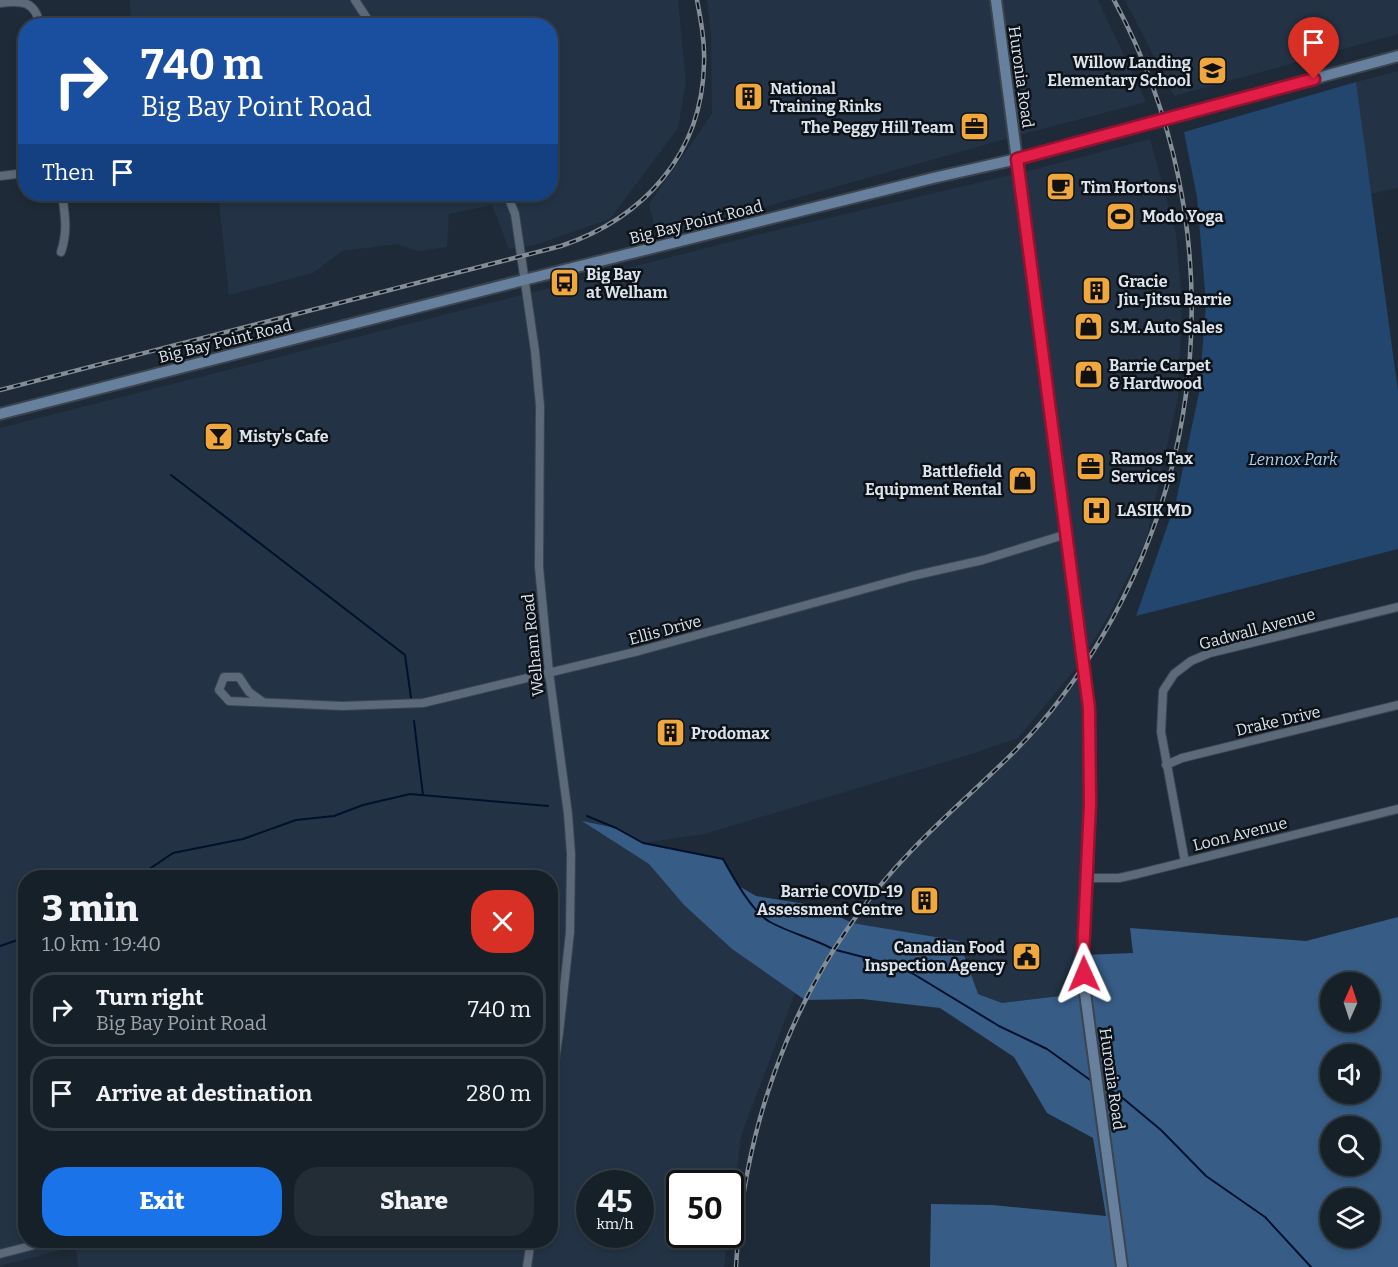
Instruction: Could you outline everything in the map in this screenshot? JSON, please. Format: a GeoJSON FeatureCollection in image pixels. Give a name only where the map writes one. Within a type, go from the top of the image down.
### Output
{"type":"FeatureCollection","features":[{"type":"Feature","properties":{"kind":"street"},"geometry":{"type":"LineString","coordinates":[[355,0],[367,18]]}},
{"type":"Feature","properties":{"kind":"street","name":"Huronia Road"},"geometry":{"type":"LineString","coordinates":[[996,0],[1089,708],[1090,804],[1083,955],[1085,993],[1122,1267]]}},
{"type":"Feature","properties":{"kind":"street"},"geometry":{"type":"LineString","coordinates":[[0,3],[20,1],[31,5],[39,18]]}},
{"type":"Feature","properties":{"kind":"street","name":"Big Bay Point Road"},"geometry":{"type":"LineString","coordinates":[[0,414],[922,180],[1017,159],[1398,56]]}},
{"type":"Feature","properties":{"kind":"street"},"geometry":{"type":"LineString","coordinates":[[0,176],[18,174]]}},
{"type":"Feature","properties":{"kind":"street"},"geometry":{"type":"LineString","coordinates":[[61,252],[67,226],[63,201]]}},
{"type":"Feature","properties":{"kind":"street","name":"Welham Road"},"geometry":{"type":"LineString","coordinates":[[510,201],[515,214],[535,351],[540,406],[539,567],[571,854],[570,932],[558,1045]]}},
{"type":"Feature","properties":{"kind":"street","name":"Ellis Drive"},"geometry":{"type":"LineString","coordinates":[[262,702],[249,692],[239,677],[224,677],[219,690],[229,701],[342,706],[423,703],[639,651],[912,576],[983,560],[1067,534]]}},
{"type":"Feature","properties":{"kind":"street","name":"Gadwall Avenue"},"geometry":{"type":"LineString","coordinates":[[1185,862],[1161,732],[1163,691],[1174,674],[1191,661],[1210,653],[1398,607]]}},
{"type":"Feature","properties":{"kind":"street","name":"Drake Drive"},"geometry":{"type":"LineString","coordinates":[[1166,765],[1182,758],[1398,705]]}},
{"type":"Feature","properties":{"kind":"street","name":"Loon Avenue"},"geometry":{"type":"LineString","coordinates":[[1087,878],[1119,878],[1398,808]]}},
{"type":"Feature","properties":{"kind":"street"},"geometry":{"type":"LineString","coordinates":[[0,1254],[23,1248]]}},
{"type":"Feature","properties":{"kind":"street"},"geometry":{"type":"LineString","coordinates":[[527,1267],[530,1248]]}},
{"type":"Feature","properties":{"kind":"shaded area"},"geometry":{"type":"Polygon","coordinates":[[[130,0],[678,0],[686,82],[678,128],[610,219],[535,245],[509,249],[492,205],[449,214],[447,247],[418,251],[397,244],[342,251],[313,273],[229,295],[219,201],[558,201],[558,18],[131,18],[130,0]]]}},
{"type":"Feature","properties":{"kind":"shaded area"},"geometry":{"type":"Polygon","coordinates":[[[707,0],[1098,0],[1146,102],[657,237],[649,204],[712,114],[711,33],[707,0]]]}},
{"type":"Feature","properties":{"kind":"shaded area","name":"Willow Landing Elementary School"},"geometry":{"type":"Polygon","coordinates":[[[1125,0],[1398,0],[1398,34],[1174,96],[1125,0]]]}},
{"type":"Feature","properties":{"kind":"shaded area"},"geometry":{"type":"Polygon","coordinates":[[[1398,71],[1398,188],[1370,194],[1356,82],[1398,71]]]}},
{"type":"Feature","properties":{"kind":"shaded area"},"geometry":{"type":"Polygon","coordinates":[[[1150,139],[1176,234],[1182,303],[1178,397],[1146,540],[1109,615],[1077,667],[1018,738],[704,834],[643,843],[616,828],[584,822],[649,864],[684,905],[732,949],[795,993],[741,1136],[737,1170],[666,1170],[666,1248],[726,1248],[724,1267],[78,1267],[76,1248],[558,1248],[558,870],[18,870],[18,1248],[68,1248],[0,1266],[0,428],[769,232],[1032,170],[1150,139]]]}},
{"type":"Feature","properties":{"kind":"shaded area"},"geometry":{"type":"Polygon","coordinates":[[[1084,668],[1089,708],[1085,993],[1002,1003],[978,994],[852,923],[873,894],[912,849],[1003,765],[1038,728],[1084,668]]]}},
{"type":"Feature","properties":{"kind":"shaded area"},"geometry":{"type":"Polygon","coordinates":[[[582,821],[616,828],[643,843],[723,859],[737,885],[756,896],[818,906],[852,923],[959,941],[978,994],[1002,1003],[1085,993],[1083,955],[1133,953],[1130,928],[1306,941],[1398,917],[1398,1267],[930,1267],[931,1204],[992,1205],[1106,1216],[1093,1138],[1047,1113],[1014,1057],[940,1008],[862,999],[805,1000],[732,949],[684,905],[649,864],[582,821]]]}},
{"type":"Feature","properties":{"kind":"green space","name":"Lennox Park"},"geometry":{"type":"Polygon","coordinates":[[[1356,82],[1398,391],[1398,549],[1136,616],[1176,501],[1199,393],[1206,304],[1197,197],[1184,132],[1356,82]]]}},
{"type":"Feature","properties":{"kind":"waterway"},"geometry":{"type":"LineString","coordinates":[[171,475],[405,655],[411,698]]}},
{"type":"Feature","properties":{"kind":"waterway"},"geometry":{"type":"LineString","coordinates":[[414,721],[423,795]]}},
{"type":"Feature","properties":{"kind":"waterway"},"geometry":{"type":"LineString","coordinates":[[148,870],[173,853],[243,839],[296,820],[334,816],[363,805],[410,794],[548,806]]}},
{"type":"Feature","properties":{"kind":"waterway"},"geometry":{"type":"LineString","coordinates":[[587,816],[643,843],[723,859],[744,894],[763,917],[778,926],[831,948]]}},
{"type":"Feature","properties":{"kind":"waterway"},"geometry":{"type":"LineString","coordinates":[[0,946],[18,940]]}},
{"type":"Feature","properties":{"kind":"waterway"},"geometry":{"type":"LineString","coordinates":[[836,950],[902,967],[999,1026],[1047,1049],[1093,1082]]}},
{"type":"Feature","properties":{"kind":"waterway"},"geometry":{"type":"LineString","coordinates":[[1100,1086],[1119,1095],[1161,1130],[1206,1176],[1265,1217],[1311,1267]]}},
{"type":"Feature","properties":{"kind":"railway"},"geometry":{"type":"LineString","coordinates":[[0,390],[561,246],[591,234],[642,200],[663,178],[680,154],[701,97],[704,64],[697,0]]}},
{"type":"Feature","properties":{"kind":"railway"},"geometry":{"type":"LineString","coordinates":[[736,1267],[741,1209],[766,1096],[786,1042],[811,990],[840,941],[873,894],[912,850],[1008,758],[1061,698],[1112,619],[1151,535],[1177,447],[1190,357],[1190,266],[1178,175],[1152,86],[1114,0]]}},
{"type":"Feature","properties":{"kind":"place","name":"Willow Landing Elementary School"},"geometry":{"type":"Point","coordinates":[1212,71]}},
{"type":"Feature","properties":{"kind":"place","name":"National Training Rinks"},"geometry":{"type":"Point","coordinates":[749,97]}},
{"type":"Feature","properties":{"kind":"place","name":"The Peggy Hill Team"},"geometry":{"type":"Point","coordinates":[975,127]}},
{"type":"Feature","properties":{"kind":"place","name":"Tim Hortons"},"geometry":{"type":"Point","coordinates":[1060,187]}},
{"type":"Feature","properties":{"kind":"place","name":"Modo Yoga"},"geometry":{"type":"Point","coordinates":[1121,216]}},
{"type":"Feature","properties":{"kind":"place","name":"Big Bay at Welham"},"geometry":{"type":"Point","coordinates":[565,283]}},
{"type":"Feature","properties":{"kind":"place","name":"Gracie Jiu-Jitsu Barrie"},"geometry":{"type":"Point","coordinates":[1097,290]}},
{"type":"Feature","properties":{"kind":"place","name":"S.M. Auto Sales"},"geometry":{"type":"Point","coordinates":[1089,327]}},
{"type":"Feature","properties":{"kind":"place","name":"Barrie Carpet & Hardwood"},"geometry":{"type":"Point","coordinates":[1088,374]}},
{"type":"Feature","properties":{"kind":"place","name":"Misty's Cafe"},"geometry":{"type":"Point","coordinates":[218,436]}},
{"type":"Feature","properties":{"kind":"place","name":"Ramos Tax Services"},"geometry":{"type":"Point","coordinates":[1090,467]}},
{"type":"Feature","properties":{"kind":"place","name":"Battlefield Equipment Rental"},"geometry":{"type":"Point","coordinates":[1023,480]}},
{"type":"Feature","properties":{"kind":"place","name":"LASIK MD"},"geometry":{"type":"Point","coordinates":[1096,510]}},
{"type":"Feature","properties":{"kind":"place","name":"Prodomax"},"geometry":{"type":"Point","coordinates":[670,733]}},
{"type":"Feature","properties":{"kind":"place","name":"Barrie COVID-19 Assessment Centre"},"geometry":{"type":"Point","coordinates":[924,900]}},
{"type":"Feature","properties":{"kind":"place","name":"Canadian Food Inspection Agency"},"geometry":{"type":"Point","coordinates":[1026,956]}},
{"type":"Feature","properties":{"kind":"route"},"geometry":{"type":"LineString","coordinates":[[1084,974],[1090,804],[1089,708],[1017,159],[1314,79]]}}]}
